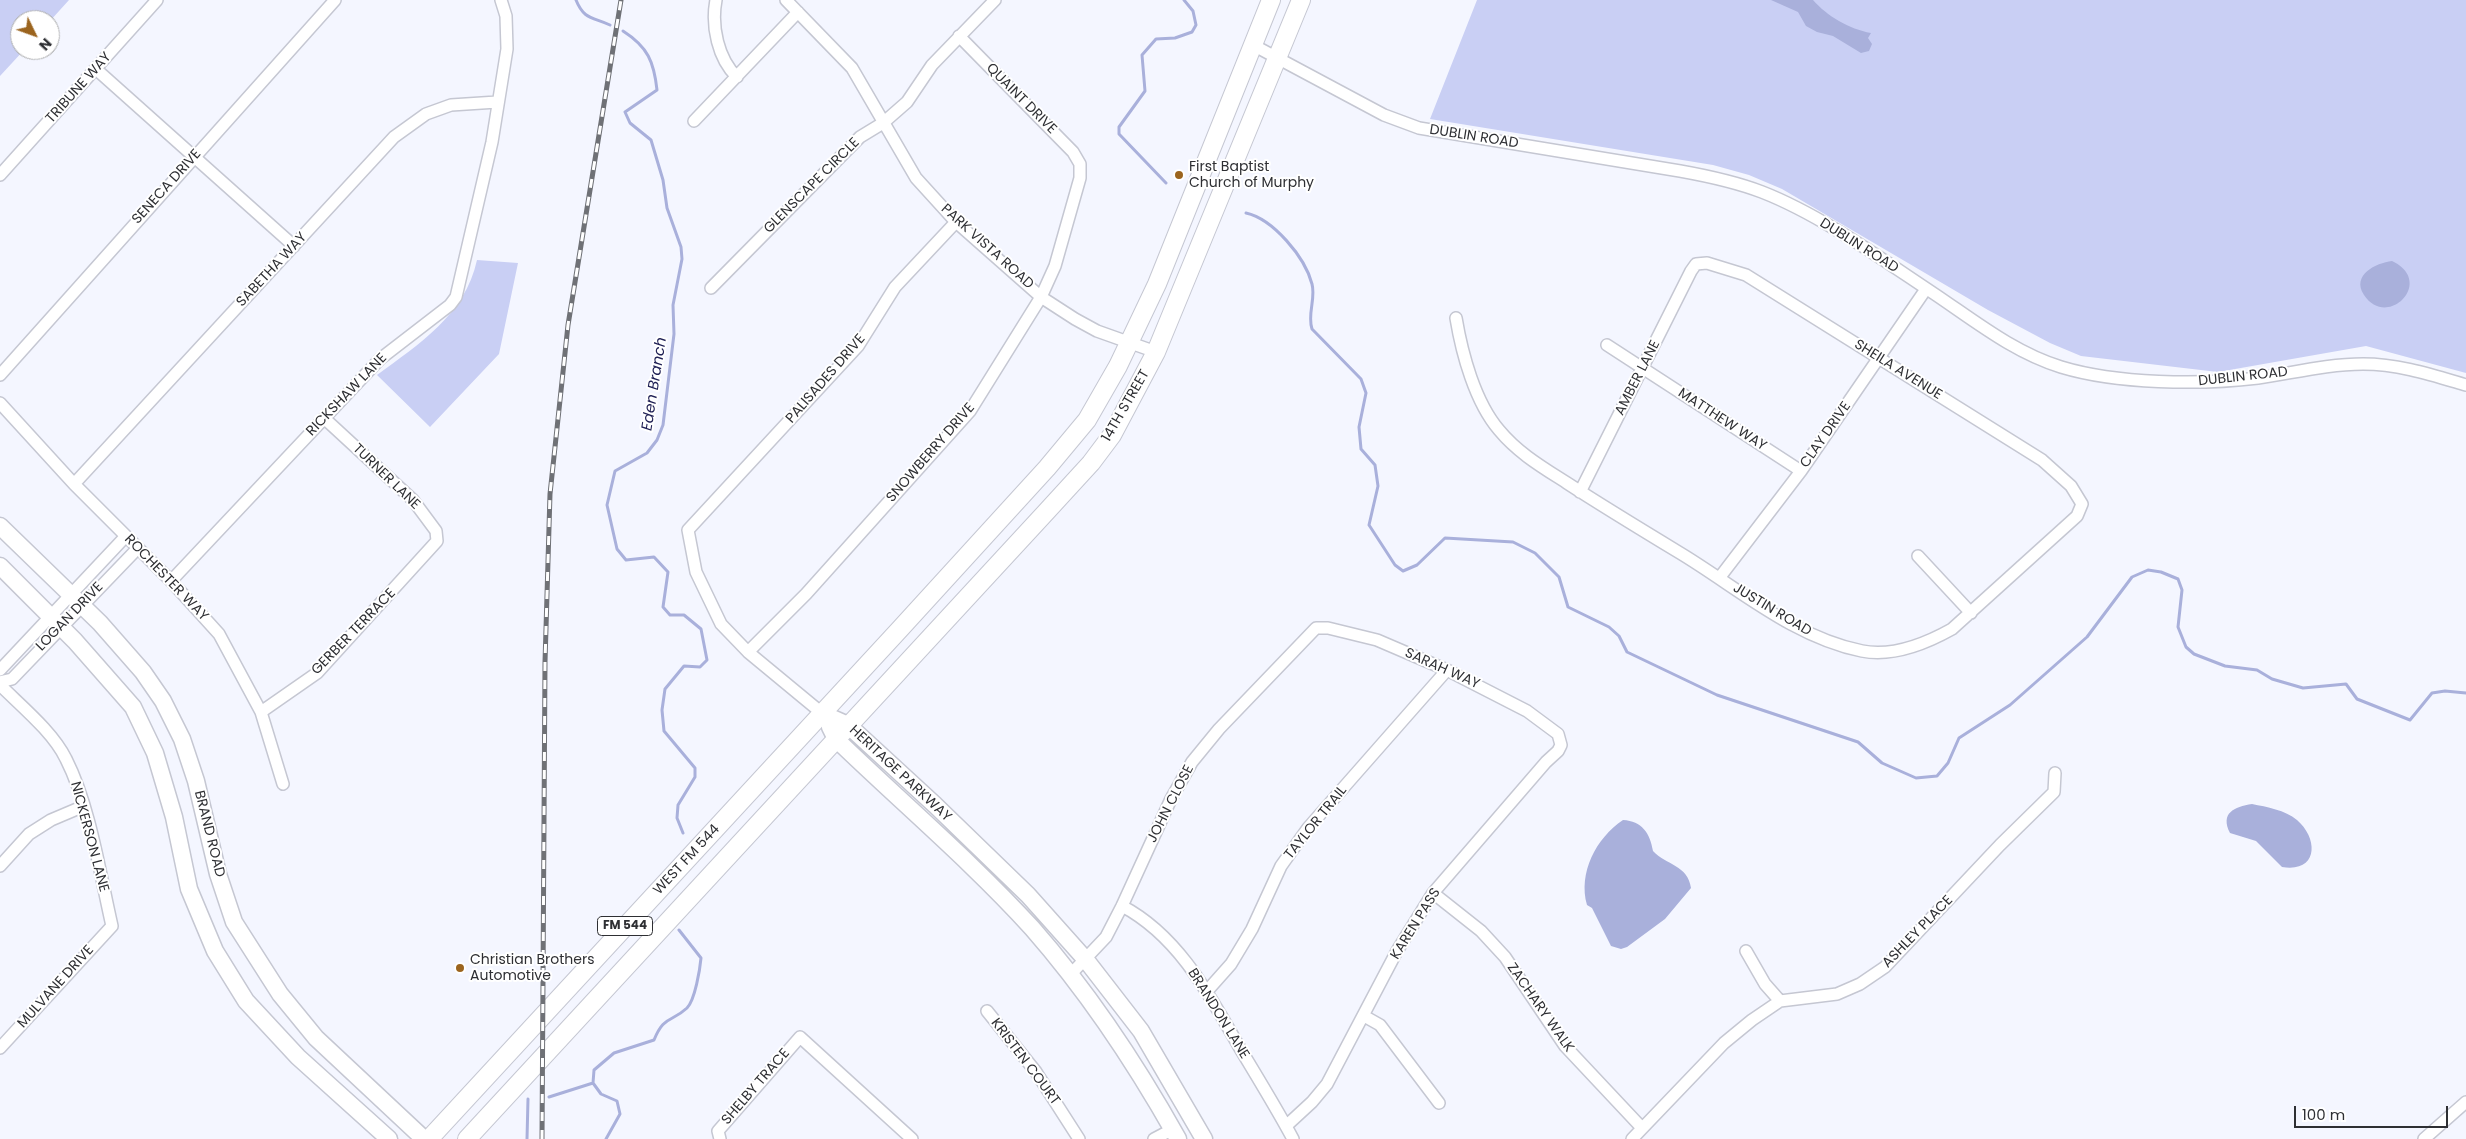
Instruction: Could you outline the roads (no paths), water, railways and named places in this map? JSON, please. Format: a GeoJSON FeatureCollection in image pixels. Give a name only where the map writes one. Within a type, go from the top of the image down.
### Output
{"type":"FeatureCollection","features":[{"type":"Feature","properties":{"kind":"main road","name":"14TH STREET"},"geometry":{"type":"LineString","coordinates":[[823,714],[1087,420],[1129,343],[1156,284],[1271,0]]}},
{"type":"Feature","properties":{"kind":"main road","name":"14TH STREET"},"geometry":{"type":"LineString","coordinates":[[836,739],[1091,463],[1112,435],[1156,352],[1301,0]]}},
{"type":"Feature","properties":{"kind":"main road","name":"BRAND ROAD"},"geometry":{"type":"LineString","coordinates":[[0,526],[100,623],[143,672],[162,701],[182,739],[196,780],[218,874],[234,922],[280,994],[316,1038],[424,1139]]}},
{"type":"Feature","properties":{"kind":"main road"},"geometry":{"type":"LineString","coordinates":[[0,566],[55,621],[133,707],[155,754],[174,817],[189,889],[215,951],[246,1001],[298,1057],[389,1139]]}},
{"type":"Feature","properties":{"kind":"main road","name":"HERITAGE PARKWAY"},"geometry":{"type":"LineString","coordinates":[[823,714],[848,726],[1028,895],[1086,960],[1141,1031],[1204,1139]]}},
{"type":"Feature","properties":{"kind":"main road","name":"HERITAGE PARKWAY"},"geometry":{"type":"LineString","coordinates":[[823,714],[836,739],[986,880],[1033,930],[1121,1042],[1151,1089],[1176,1134]]}},
{"type":"Feature","properties":{"kind":"main road","name":"WEST FM 544"},"geometry":{"type":"LineString","coordinates":[[429,1139],[823,714]]}},
{"type":"Feature","properties":{"kind":"main road","name":"WEST FM 544"},"geometry":{"type":"LineString","coordinates":[[467,1139],[836,739]]}},
{"type":"Feature","properties":{"kind":"main road"},"geometry":{"type":"LineString","coordinates":[[986,880],[998,866]]}},
{"type":"Feature","properties":{"kind":"main road"},"geometry":{"type":"LineString","coordinates":[[298,1057],[316,1038]]}},
{"type":"Feature","properties":{"kind":"street","name":"TRIBUNE WAY"},"geometry":{"type":"LineString","coordinates":[[0,175],[97,70],[157,0]]}},
{"type":"Feature","properties":{"kind":"street","name":"SENECA DRIVE"},"geometry":{"type":"LineString","coordinates":[[0,375],[335,0]]}},
{"type":"Feature","properties":{"kind":"street","name":"RICKSHAW LANE"},"geometry":{"type":"LineString","coordinates":[[171,582],[380,359],[450,305],[456,297],[492,142],[507,49],[506,16],[501,0]]}},
{"type":"Feature","properties":{"kind":"street"},"geometry":{"type":"LineString","coordinates":[[716,0],[713,16],[714,27],[725,64],[737,77]]}},
{"type":"Feature","properties":{"kind":"street","name":"PARK VISTA ROAD"},"geometry":{"type":"LineString","coordinates":[[786,0],[852,68],[916,178],[956,222],[1042,296],[1096,331],[1156,352]]}},
{"type":"Feature","properties":{"kind":"street","name":"GLENSCAPE CIRCLE"},"geometry":{"type":"LineString","coordinates":[[711,288],[860,137],[883,123],[907,102],[932,65],[996,0]]}},
{"type":"Feature","properties":{"kind":"street"},"geometry":{"type":"LineString","coordinates":[[694,121],[798,12]]}},
{"type":"Feature","properties":{"kind":"street","name":"QUAINT DRIVE"},"geometry":{"type":"LineString","coordinates":[[959,36],[1073,152],[1080,164]]}},
{"type":"Feature","properties":{"kind":"street","name":"DUBLIN ROAD"},"geometry":{"type":"LineString","coordinates":[[1253,45],[1384,115],[1419,128],[1680,171],[1747,187],[1804,213],[2023,351],[2061,367],[2089,373],[2153,380],[2209,382],[2261,378],[2340,365],[2376,364],[2403,367],[2466,385]]}},
{"type":"Feature","properties":{"kind":"street"},"geometry":{"type":"LineString","coordinates":[[97,70],[294,246]]}},
{"type":"Feature","properties":{"kind":"street","name":"SABETHA WAY"},"geometry":{"type":"LineString","coordinates":[[74,484],[394,137],[426,114],[451,105],[497,102]]}},
{"type":"Feature","properties":{"kind":"street","name":"SNOWBERRY DRIVE"},"geometry":{"type":"LineString","coordinates":[[748,652],[806,594],[970,411],[1042,296],[1057,257],[1080,178],[1080,164]]}},
{"type":"Feature","properties":{"kind":"street","name":"PALISADES DRIVE"},"geometry":{"type":"LineString","coordinates":[[748,652],[722,624],[696,572],[688,530],[858,346],[895,287],[956,222]]}},
{"type":"Feature","properties":{"kind":"street","name":"SHEILA AVENUE"},"geometry":{"type":"LineString","coordinates":[[1696,264],[1707,263],[1746,275],[2042,460],[2071,486],[2082,504]]}},
{"type":"Feature","properties":{"kind":"street","name":"AMBER LANE"},"geometry":{"type":"LineString","coordinates":[[1580,492],[1696,264]]}},
{"type":"Feature","properties":{"kind":"street","name":"CLAY DRIVE"},"geometry":{"type":"LineString","coordinates":[[1720,577],[1801,471],[1880,359],[1926,289]]}},
{"type":"Feature","properties":{"kind":"street","name":"JUSTIN ROAD"},"geometry":{"type":"LineString","coordinates":[[1456,318],[1461,352],[1483,407],[1498,429],[1521,453],[1803,631],[1864,651],[1892,651],[1935,639],[1952,629],[2077,516],[2082,504]]}},
{"type":"Feature","properties":{"kind":"street","name":"MATTHEW WAY"},"geometry":{"type":"LineString","coordinates":[[1607,345],[1801,471]]}},
{"type":"Feature","properties":{"kind":"street","name":"ROCHESTER WAY"},"geometry":{"type":"LineString","coordinates":[[0,403],[74,484],[171,582],[219,634],[261,712],[282,784]]}},
{"type":"Feature","properties":{"kind":"street","name":"TURNER LANE"},"geometry":{"type":"LineString","coordinates":[[324,418],[413,500],[436,531],[438,541]]}},
{"type":"Feature","properties":{"kind":"street","name":"LOGAN DRIVE"},"geometry":{"type":"LineString","coordinates":[[0,670],[55,621],[75,600],[126,536]]}},
{"type":"Feature","properties":{"kind":"street","name":"GERBER TERRACE"},"geometry":{"type":"LineString","coordinates":[[261,712],[317,672],[438,541]]}},
{"type":"Feature","properties":{"kind":"street","name":"LOGAN DRIVE"},"geometry":{"type":"LineString","coordinates":[[75,600],[138,548]]}},
{"type":"Feature","properties":{"kind":"street"},"geometry":{"type":"LineString","coordinates":[[1918,556],[1971,612]]}},
{"type":"Feature","properties":{"kind":"street","name":"LOGAN DRIVE"},"geometry":{"type":"LineString","coordinates":[[0,683],[12,678],[55,621]]}},
{"type":"Feature","properties":{"kind":"street","name":"SARAH WAY"},"geometry":{"type":"LineString","coordinates":[[1316,628],[1328,628],[1376,640],[1447,670],[1527,710],[1558,734]]}},
{"type":"Feature","properties":{"kind":"street","name":"JOHN CLOSE"},"geometry":{"type":"LineString","coordinates":[[1070,975],[1086,960],[1106,936],[1122,906],[1171,799],[1192,762],[1219,729],[1316,628]]}},
{"type":"Feature","properties":{"kind":"street"},"geometry":{"type":"LineString","coordinates":[[748,652],[823,714]]}},
{"type":"Feature","properties":{"kind":"street","name":"TAYLOR TRAIL"},"geometry":{"type":"LineString","coordinates":[[1207,991],[1231,964],[1252,929],[1281,866],[1308,828],[1447,670]]}},
{"type":"Feature","properties":{"kind":"street","name":"NICKERSON LANE"},"geometry":{"type":"LineString","coordinates":[[0,683],[40,725],[66,758],[84,806],[112,926]]}},
{"type":"Feature","properties":{"kind":"street","name":"KAREN PASS"},"geometry":{"type":"LineString","coordinates":[[1286,1126],[1312,1102],[1326,1084],[1416,918],[1433,893],[1546,762],[1558,751],[1561,745],[1558,734]]}},
{"type":"Feature","properties":{"kind":"street","name":"ASHLEY PLACE"},"geometry":{"type":"LineString","coordinates":[[1632,1139],[1724,1044],[1752,1020],[1780,1001],[1837,994],[1860,984],[1885,967],[2000,845],[2054,792],[2055,773]]}},
{"type":"Feature","properties":{"kind":"street"},"geometry":{"type":"LineString","coordinates":[[0,866],[29,834],[51,820],[84,806]]}},
{"type":"Feature","properties":{"kind":"street","name":"ZACHARY WALK"},"geometry":{"type":"LineString","coordinates":[[1433,893],[1481,931],[1505,957],[1565,1046],[1642,1128]]}},
{"type":"Feature","properties":{"kind":"street","name":"BRANDON LANE"},"geometry":{"type":"LineString","coordinates":[[1122,906],[1150,923],[1168,939],[1207,991],[1293,1139]]}},
{"type":"Feature","properties":{"kind":"street","name":"MULVANE DRIVE"},"geometry":{"type":"LineString","coordinates":[[0,1048],[112,926]]}},
{"type":"Feature","properties":{"kind":"street"},"geometry":{"type":"LineString","coordinates":[[1746,951],[1765,984],[1780,1001]]}},
{"type":"Feature","properties":{"kind":"street","name":"KRISTEN COURT"},"geometry":{"type":"LineString","coordinates":[[987,1011],[1036,1072],[1078,1139]]}},
{"type":"Feature","properties":{"kind":"street"},"geometry":{"type":"LineString","coordinates":[[1364,1016],[1380,1025],[1438,1103]]}},
{"type":"Feature","properties":{"kind":"street","name":"SHELBY TRACE"},"geometry":{"type":"LineString","coordinates":[[720,1139],[718,1131],[800,1037],[912,1139]]}},
{"type":"Feature","properties":{"kind":"street"},"geometry":{"type":"LineString","coordinates":[[2424,1139],[2466,1102]]}},
{"type":"Feature","properties":{"kind":"street"},"geometry":{"type":"LineString","coordinates":[[1154,1139],[1176,1134]]}},
{"type":"Feature","properties":{"kind":"waterway","name":"Eden Branch"},"geometry":{"type":"LineString","coordinates":[[576,0],[586,15],[610,25]]}},
{"type":"Feature","properties":{"kind":"waterway"},"geometry":{"type":"LineString","coordinates":[[1166,183],[1119,134],[1119,127],[1145,91],[1142,55],[1156,39],[1175,38],[1192,32],[1196,25],[1193,11],[1184,0]]}},
{"type":"Feature","properties":{"kind":"waterway","name":"Eden Branch"},"geometry":{"type":"LineString","coordinates":[[623,31],[644,49],[652,63],[657,90],[625,112],[630,123],[651,140],[663,180],[667,208],[681,247],[682,259],[673,305],[674,334],[663,425],[657,440],[647,453],[615,471],[607,505],[617,549],[626,560],[654,557],[668,572],[663,607],[670,615],[684,615],[701,629],[707,660],[700,667],[684,666],[665,689],[662,710],[664,731],[695,768],[695,777],[678,805],[677,818],[683,833]]}},
{"type":"Feature","properties":{"kind":"waterway"},"geometry":{"type":"LineString","coordinates":[[1246,213],[1267,223],[1277,231],[1303,262],[1313,290],[1310,318],[1312,329],[1361,379],[1366,393],[1359,427],[1361,449],[1375,465],[1378,486],[1369,525],[1395,565],[1403,571],[1417,565],[1445,538],[1513,542],[1535,553],[1559,577],[1568,607],[1609,627],[1619,636],[1627,652],[1717,695],[1858,742],[1882,763],[1916,778],[1937,776],[1948,763],[1959,738],[2010,705],[2087,637],[2132,577],[2148,570],[2161,572],[2178,579],[2182,590],[2178,627],[2186,647],[2194,654],[2225,666],[2257,670],[2272,679],[2303,688],[2346,684],[2357,699],[2410,720],[2432,693],[2445,691],[2466,693]]}},
{"type":"Feature","properties":{"kind":"waterway","name":"Eden Branch"},"geometry":{"type":"LineString","coordinates":[[606,1139],[620,1114],[617,1101],[601,1094],[593,1083],[594,1070],[614,1053],[654,1040],[665,1023],[687,1008],[695,992],[701,958],[679,930]]}},
{"type":"Feature","properties":{"kind":"waterway"},"geometry":{"type":"LineString","coordinates":[[549,1097],[593,1083]]}},
{"type":"Feature","properties":{"kind":"waterway"},"geometry":{"type":"LineString","coordinates":[[527,1139],[528,1099]]}},
{"type":"Feature","properties":{"kind":"railway"},"geometry":{"type":"LineString","coordinates":[[542,1139],[545,662],[550,494],[568,325],[621,0]]}},
{"type":"Feature","properties":{"kind":"place","name":"First Baptist Church of Murphy"},"geometry":{"type":"Point","coordinates":[1179,175]}},
{"type":"Feature","properties":{"kind":"place","name":"Christian Brothers Automotive"},"geometry":{"type":"Point","coordinates":[460,968]}}]}
